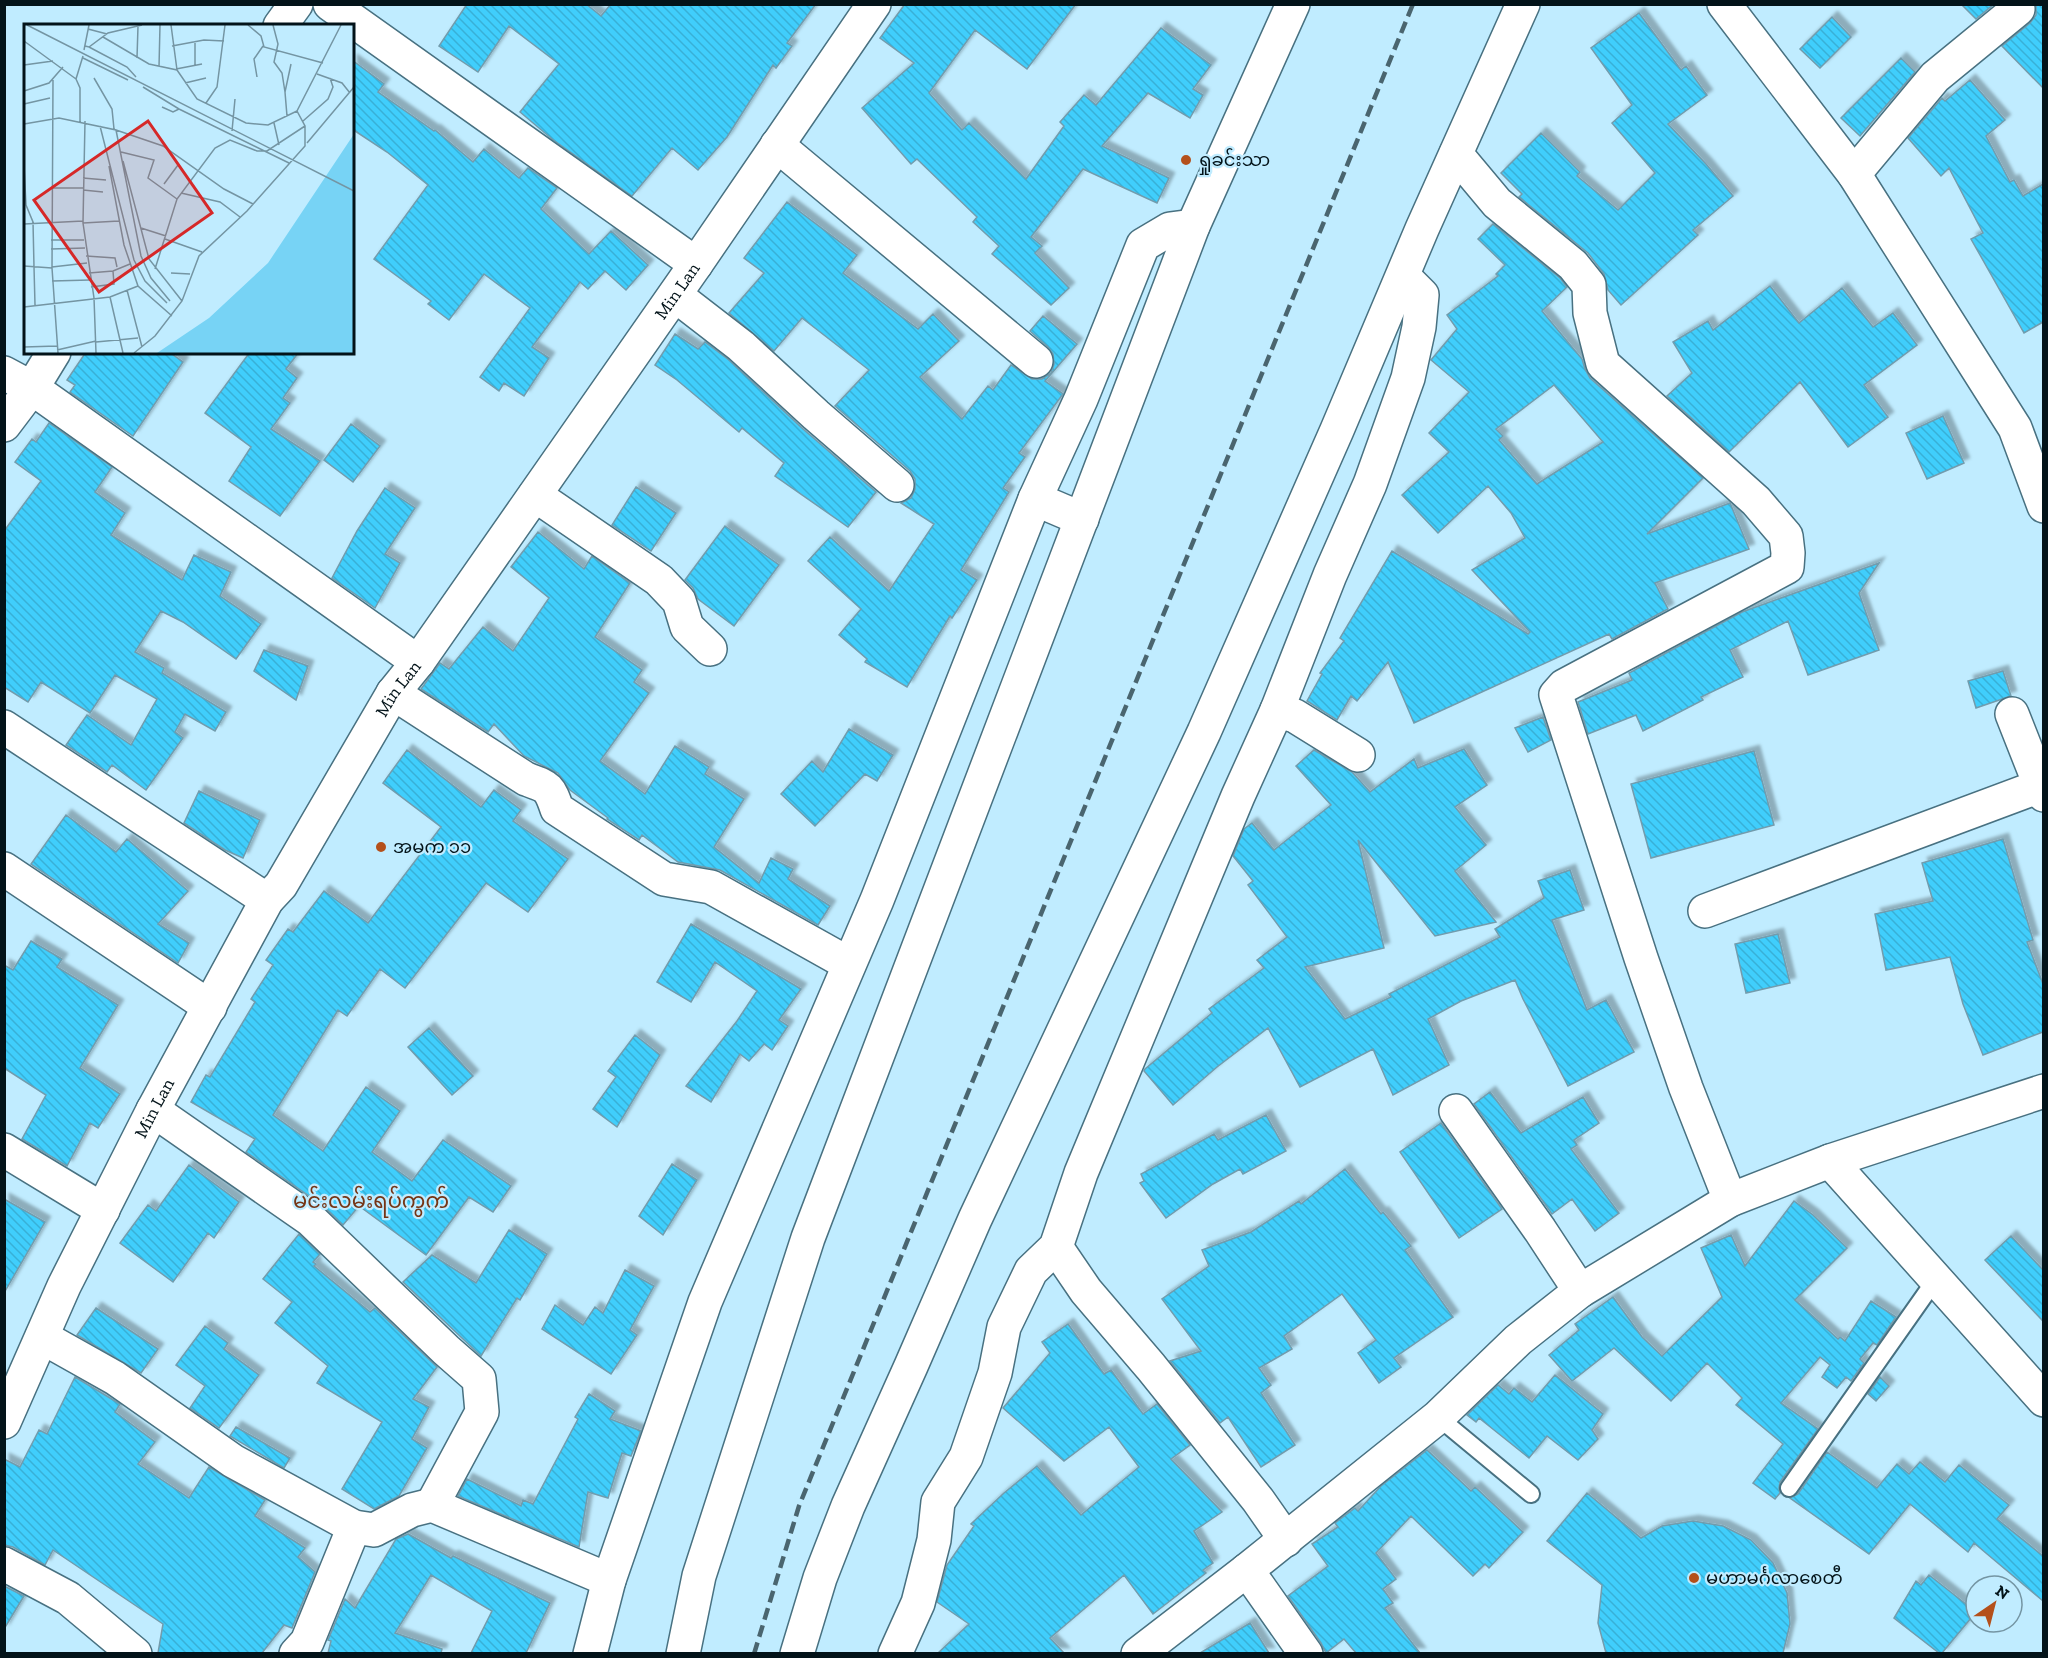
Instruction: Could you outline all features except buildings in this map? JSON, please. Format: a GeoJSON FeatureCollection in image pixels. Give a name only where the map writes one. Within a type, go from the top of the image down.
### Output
{"type":"FeatureCollection","features":[{"type":"Feature","properties":{"kind":"street"},"geometry":{"type":"LineString","coordinates":[[281,24],[296,4]]}},
{"type":"Feature","properties":{"kind":"street"},"geometry":{"type":"LineString","coordinates":[[330,4],[696,264]]}},
{"type":"Feature","properties":{"kind":"street","name":"Min Lan"},"geometry":{"type":"LineString","coordinates":[[4,1422],[64,1286],[153,1110],[267,900],[281,885],[393,693],[418,662],[675,295],[874,4]]}},
{"type":"Feature","properties":{"kind":"street"},"geometry":{"type":"LineString","coordinates":[[684,1653],[699,1576],[808,1238],[1193,226],[1293,4]]}},
{"type":"Feature","properties":{"kind":"street"},"geometry":{"type":"LineString","coordinates":[[797,1653],[819,1578],[848,1506],[975,1219],[1204,732],[1523,4]]}},
{"type":"Feature","properties":{"kind":"street"},"geometry":{"type":"LineString","coordinates":[[1724,4],[1854,174],[2015,428],[2043,506]]}},
{"type":"Feature","properties":{"kind":"street"},"geometry":{"type":"LineString","coordinates":[[1854,174],[1935,77],[2018,9]]}},
{"type":"Feature","properties":{"kind":"street"},"geometry":{"type":"LineString","coordinates":[[777,146],[1036,361]]}},
{"type":"Feature","properties":{"kind":"street"},"geometry":{"type":"LineString","coordinates":[[1456,154],[1497,203],[1574,265],[1589,285],[1590,313],[1603,364],[1756,501],[1786,536],[1787,567],[1564,686],[1556,695],[1656,1001],[1686,1088],[1730,1200]]}},
{"type":"Feature","properties":{"kind":"street"},"geometry":{"type":"LineString","coordinates":[[590,1653],[609,1580],[705,1302],[877,900],[1035,499],[1081,399],[1143,245],[1170,229],[1193,226]]}},
{"type":"Feature","properties":{"kind":"street"},"geometry":{"type":"LineString","coordinates":[[896,1653],[918,1602],[934,1540],[938,1502],[966,1457],[995,1373],[1004,1327],[1031,1271],[1056,1247],[1081,1173],[1370,484],[1408,378],[1419,327],[1422,295],[1403,276]]}},
{"type":"Feature","properties":{"kind":"street"},"geometry":{"type":"LineString","coordinates":[[675,295],[741,346],[897,485]]}},
{"type":"Feature","properties":{"kind":"street"},"geometry":{"type":"LineString","coordinates":[[4,425],[18,380],[51,354]]}},
{"type":"Feature","properties":{"kind":"street"},"geometry":{"type":"LineString","coordinates":[[18,380],[418,662]]}},
{"type":"Feature","properties":{"kind":"street"},"geometry":{"type":"LineString","coordinates":[[535,495],[659,580],[679,601],[687,627],[710,649]]}},
{"type":"Feature","properties":{"kind":"street"},"geometry":{"type":"LineString","coordinates":[[1035,499],[1082,519]]}},
{"type":"Feature","properties":{"kind":"street"},"geometry":{"type":"LineString","coordinates":[[393,693],[526,779],[546,786],[552,794],[557,809],[664,879],[711,887],[849,964]]}},
{"type":"Feature","properties":{"kind":"street"},"geometry":{"type":"LineString","coordinates":[[1277,710],[1294,716],[1358,755]]}},
{"type":"Feature","properties":{"kind":"street"},"geometry":{"type":"LineString","coordinates":[[1706,911],[2042,791],[2012,714]]}},
{"type":"Feature","properties":{"kind":"street"},"geometry":{"type":"LineString","coordinates":[[4,727],[267,900]]}},
{"type":"Feature","properties":{"kind":"street"},"geometry":{"type":"LineString","coordinates":[[4,869],[210,1007]]}},
{"type":"Feature","properties":{"kind":"street"},"geometry":{"type":"LineString","coordinates":[[1138,1653],[1286,1540],[1438,1417],[1518,1340],[1580,1291],[1730,1200],[1830,1161],[2043,1091]]}},
{"type":"Feature","properties":{"kind":"street"},"geometry":{"type":"LineString","coordinates":[[153,1110],[311,1220],[479,1379],[482,1412],[432,1505]]}},
{"type":"Feature","properties":{"kind":"street"},"geometry":{"type":"LineString","coordinates":[[1456,1111],[1580,1291]]}},
{"type":"Feature","properties":{"kind":"street"},"geometry":{"type":"LineString","coordinates":[[4,1149],[103,1210]]}},
{"type":"Feature","properties":{"kind":"street"},"geometry":{"type":"LineString","coordinates":[[1830,1161],[2043,1400]]}},
{"type":"Feature","properties":{"kind":"street"},"geometry":{"type":"LineString","coordinates":[[1056,1247],[1086,1291],[1151,1367],[1258,1500],[1286,1540]]}},
{"type":"Feature","properties":{"kind":"street"},"geometry":{"type":"LineString","coordinates":[[42,1337],[115,1378],[233,1461],[354,1527],[374,1530],[412,1510],[432,1505],[609,1580]]}},
{"type":"Feature","properties":{"kind":"street"},"geometry":{"type":"LineString","coordinates":[[296,1653],[308,1642],[354,1527]]}},
{"type":"Feature","properties":{"kind":"street"},"geometry":{"type":"LineString","coordinates":[[4,1564],[68,1598],[135,1653]]}},
{"type":"Feature","properties":{"kind":"street"},"geometry":{"type":"LineString","coordinates":[[1247,1570],[1306,1653]]}},
{"type":"Feature","properties":{"kind":"lane"},"geometry":{"type":"LineString","coordinates":[[1789,1488],[1935,1279]]}},
{"type":"Feature","properties":{"kind":"lane"},"geometry":{"type":"LineString","coordinates":[[1438,1417],[1531,1494]]}},
{"type":"Feature","properties":{"kind":"railway"},"geometry":{"type":"LineString","coordinates":[[754,1654],[799,1506],[1413,4]]}},
{"type":"Feature","properties":{"kind":"place","name":"ရှုခင်းသာ"},"geometry":{"type":"Point","coordinates":[1186,160]}},
{"type":"Feature","properties":{"kind":"place","name":"အမက ၁၁"},"geometry":{"type":"Point","coordinates":[381,847]}},
{"type":"Feature","properties":{"kind":"place","name":"မဟာမင်္ဂလာစေတီ"},"geometry":{"type":"Point","coordinates":[1694,1578]}},
{"type":"Feature","properties":{"kind":"district","name":"မင်းလမ်းရပ်ကွက်"},"geometry":{"type":"Point","coordinates":[371,1201]}}]}
